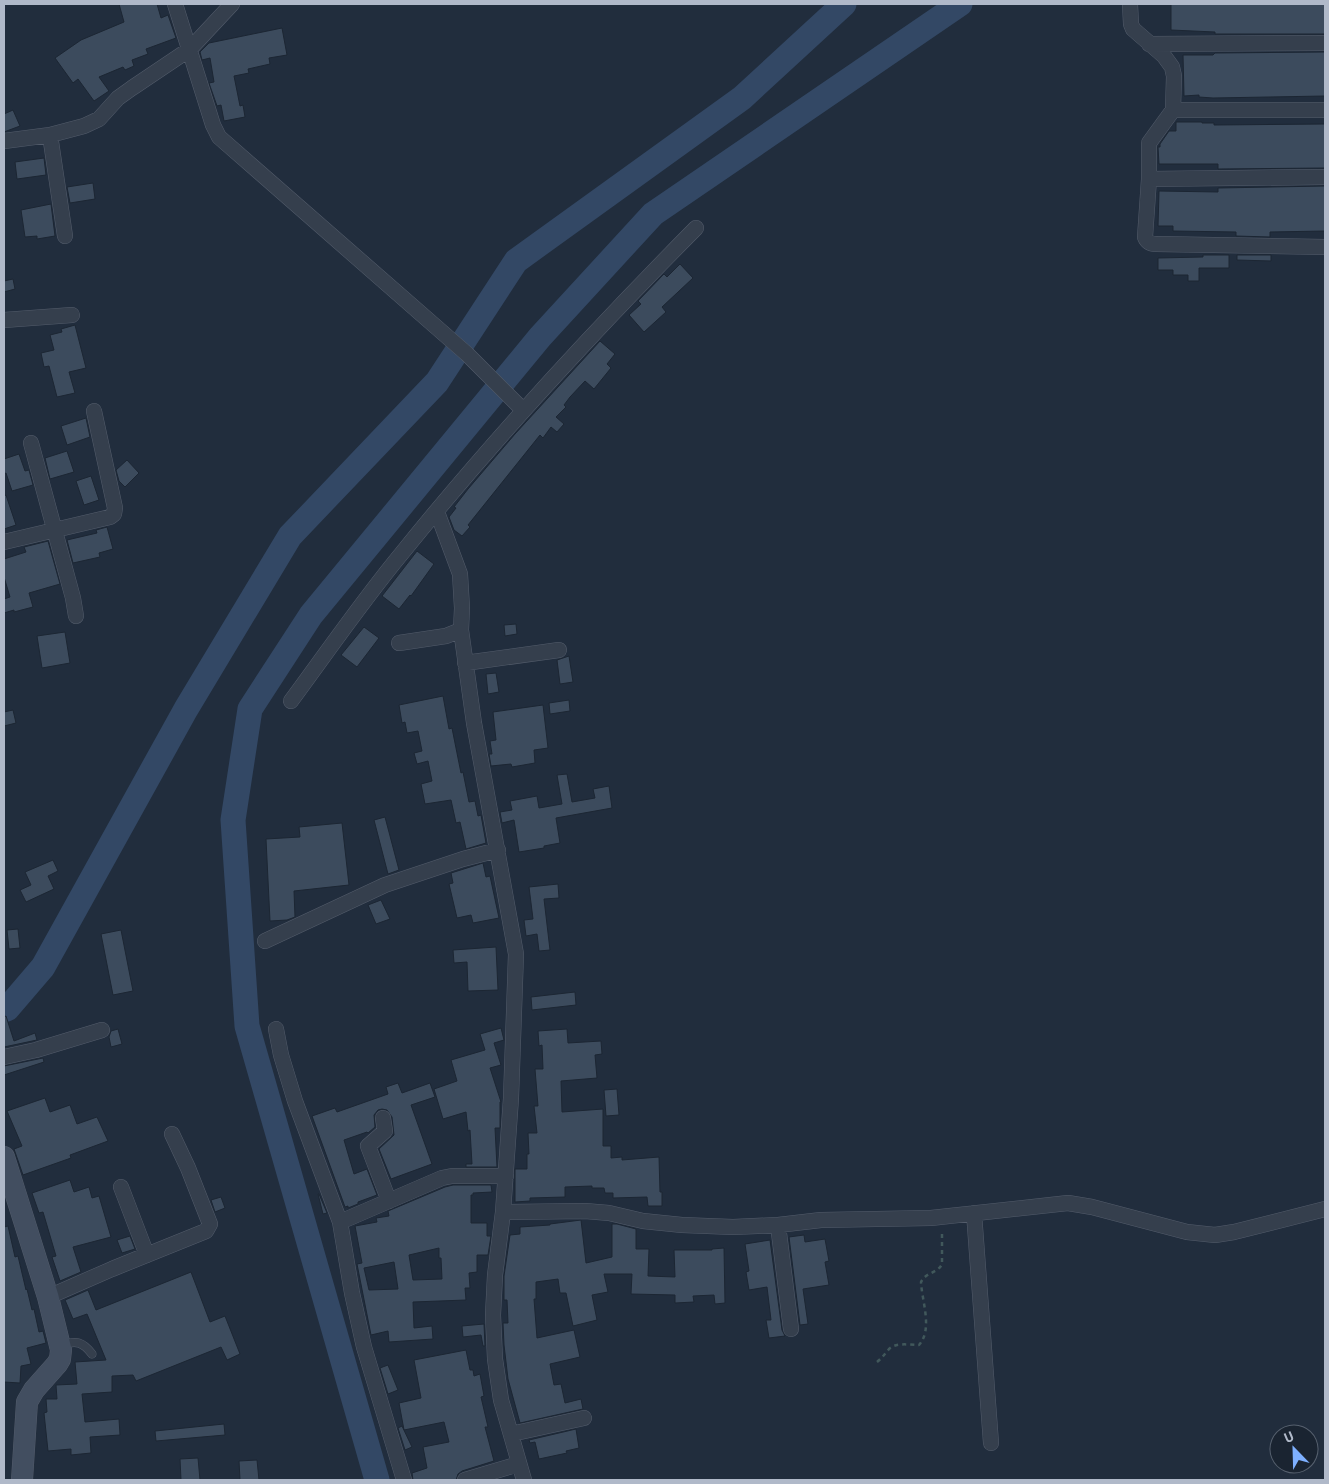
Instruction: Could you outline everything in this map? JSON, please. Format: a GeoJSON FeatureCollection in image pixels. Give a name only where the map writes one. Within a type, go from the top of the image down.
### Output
{"type":"FeatureCollection","features":[{"type":"Feature","properties":{"kind":"street"},"geometry":{"type":"LineString","coordinates":[[175,4],[213,125],[222,141],[467,354],[518,406]]}},
{"type":"Feature","properties":{"kind":"street"},"geometry":{"type":"LineString","coordinates":[[4,141],[50,136],[84,126],[98,119],[118,98],[190,49],[232,4]]}},
{"type":"Feature","properties":{"kind":"street"},"geometry":{"type":"LineString","coordinates":[[1130,4],[1133,29],[1164,56],[1172,67],[1174,76],[1173,110],[1148,143],[1149,179],[1145,236],[1151,244],[1325,247]]}},
{"type":"Feature","properties":{"kind":"street"},"geometry":{"type":"LineString","coordinates":[[1150,44],[1325,43]]}},
{"type":"Feature","properties":{"kind":"street"},"geometry":{"type":"LineString","coordinates":[[1173,110],[1325,110]]}},
{"type":"Feature","properties":{"kind":"street"},"geometry":{"type":"LineString","coordinates":[[50,136],[66,236]]}},
{"type":"Feature","properties":{"kind":"street"},"geometry":{"type":"LineString","coordinates":[[1149,179],[1325,177]]}},
{"type":"Feature","properties":{"kind":"street"},"geometry":{"type":"LineString","coordinates":[[291,701],[401,553],[437,512],[518,406],[696,228]]}},
{"type":"Feature","properties":{"kind":"street"},"geometry":{"type":"LineString","coordinates":[[4,320],[72,315]]}},
{"type":"Feature","properties":{"kind":"street"},"geometry":{"type":"LineString","coordinates":[[4,542],[110,517],[116,511],[94,411]]}},
{"type":"Feature","properties":{"kind":"street"},"geometry":{"type":"LineString","coordinates":[[31,443],[73,598],[76,616]]}},
{"type":"Feature","properties":{"kind":"street"},"geometry":{"type":"LineString","coordinates":[[437,512],[460,574],[462,601],[461,630],[465,662],[474,723],[516,954],[511,1098],[503,1212],[495,1275],[494,1315],[495,1359],[501,1400],[524,1480]]}},
{"type":"Feature","properties":{"kind":"street"},"geometry":{"type":"LineString","coordinates":[[399,643],[446,636],[461,630]]}},
{"type":"Feature","properties":{"kind":"street"},"geometry":{"type":"LineString","coordinates":[[465,662],[559,650]]}},
{"type":"Feature","properties":{"kind":"street"},"geometry":{"type":"LineString","coordinates":[[265,941],[385,885],[463,859],[498,850]]}},
{"type":"Feature","properties":{"kind":"street"},"geometry":{"type":"LineString","coordinates":[[276,1029],[281,1055],[295,1101],[340,1222],[352,1293],[364,1347],[404,1480]]}},
{"type":"Feature","properties":{"kind":"street"},"geometry":{"type":"LineString","coordinates":[[4,1057],[36,1050],[102,1030]]}},
{"type":"Feature","properties":{"kind":"street"},"geometry":{"type":"LineString","coordinates":[[383,1118],[385,1131],[368,1146],[389,1201]]}},
{"type":"Feature","properties":{"kind":"street"},"geometry":{"type":"LineString","coordinates":[[48,1297],[206,1231],[210,1224],[188,1168],[172,1134]]}},
{"type":"Feature","properties":{"kind":"street"},"geometry":{"type":"LineString","coordinates":[[4,1157],[48,1297],[61,1356],[58,1364],[34,1390],[27,1402],[22,1480]]}},
{"type":"Feature","properties":{"kind":"street"},"geometry":{"type":"LineString","coordinates":[[340,1222],[447,1177],[506,1176]]}},
{"type":"Feature","properties":{"kind":"street"},"geometry":{"type":"LineString","coordinates":[[121,1187],[147,1255]]}},
{"type":"Feature","properties":{"kind":"street"},"geometry":{"type":"LineString","coordinates":[[503,1212],[585,1211],[609,1213],[643,1221],[733,1227],[778,1225],[821,1220],[942,1217],[1068,1203],[1092,1207],[1187,1232],[1215,1235],[1325,1209]]}},
{"type":"Feature","properties":{"kind":"street"},"geometry":{"type":"LineString","coordinates":[[974,1213],[991,1443]]}},
{"type":"Feature","properties":{"kind":"street"},"geometry":{"type":"LineString","coordinates":[[778,1225],[791,1329]]}},
{"type":"Feature","properties":{"kind":"street"},"geometry":{"type":"LineString","coordinates":[[511,1434],[584,1418]]}},
{"type":"Feature","properties":{"kind":"street"},"geometry":{"type":"LineString","coordinates":[[464,1480],[519,1464]]}},
{"type":"Feature","properties":{"kind":"lane"},"geometry":{"type":"LineString","coordinates":[[60,1346],[71,1342],[78,1342],[86,1346],[92,1354]]}},
{"type":"Feature","properties":{"kind":"path"},"geometry":{"type":"LineString","coordinates":[[877,1362],[885,1356],[890,1348],[919,1345],[924,1339],[926,1329],[921,1282],[923,1277],[940,1269],[942,1264],[942,1217]]}},
{"type":"Feature","properties":{"kind":"building"},"geometry":{"type":"Polygon","coordinates":[[[119,4],[157,4],[161,18],[168,15],[176,38],[146,49],[148,54],[132,60],[134,66],[125,70],[123,67],[99,77],[109,91],[94,101],[78,79],[73,83],[55,58],[81,40],[124,22],[119,4]]]}},
{"type":"Feature","properties":{"kind":"building"},"geometry":{"type":"Polygon","coordinates":[[[1171,4],[1325,4],[1325,34],[1215,34],[1215,32],[1171,30],[1171,4]]]}},
{"type":"Feature","properties":{"kind":"building"},"geometry":{"type":"Polygon","coordinates":[[[282,28],[287,55],[269,58],[270,64],[248,69],[249,73],[234,76],[240,106],[243,105],[245,117],[224,121],[221,105],[217,106],[209,83],[214,82],[210,58],[202,60],[200,52],[209,43],[282,28]]]}},
{"type":"Feature","properties":{"kind":"building"},"geometry":{"type":"Polygon","coordinates":[[[1325,52],[1325,96],[1213,98],[1199,97],[1199,95],[1184,96],[1183,55],[1325,52]]]}},
{"type":"Feature","properties":{"kind":"building"},"geometry":{"type":"Polygon","coordinates":[[[13,110],[20,126],[4,132],[4,114],[13,110]]]}},
{"type":"Feature","properties":{"kind":"building"},"geometry":{"type":"Polygon","coordinates":[[[1176,122],[1202,122],[1214,123],[1214,125],[1325,124],[1325,168],[1218,169],[1218,164],[1159,164],[1158,147],[1160,147],[1169,131],[1176,131],[1176,122]]]}},
{"type":"Feature","properties":{"kind":"building"},"geometry":{"type":"Polygon","coordinates":[[[44,158],[46,175],[17,179],[15,162],[44,158]]]}},
{"type":"Feature","properties":{"kind":"building"},"geometry":{"type":"Polygon","coordinates":[[[93,183],[95,199],[70,203],[67,187],[93,183]]]}},
{"type":"Feature","properties":{"kind":"building"},"geometry":{"type":"Polygon","coordinates":[[[1325,186],[1325,231],[1270,232],[1270,237],[1236,236],[1236,232],[1173,231],[1173,226],[1158,226],[1159,191],[1218,192],[1218,188],[1325,186]]]}},
{"type":"Feature","properties":{"kind":"building"},"geometry":{"type":"Polygon","coordinates":[[[51,204],[55,236],[37,239],[37,236],[25,237],[21,210],[51,204]]]}},
{"type":"Feature","properties":{"kind":"building"},"geometry":{"type":"Polygon","coordinates":[[[1203,255],[1229,255],[1229,268],[1199,268],[1199,281],[1188,281],[1188,275],[1173,275],[1173,270],[1158,270],[1158,258],[1203,257],[1203,255]]]}},
{"type":"Feature","properties":{"kind":"building"},"geometry":{"type":"Polygon","coordinates":[[[1237,255],[1271,255],[1271,261],[1237,260],[1237,255]]]}},
{"type":"Feature","properties":{"kind":"building"},"geometry":{"type":"Polygon","coordinates":[[[680,264],[693,278],[662,307],[666,312],[644,332],[629,315],[641,304],[638,301],[664,274],[667,277],[680,264]]]}},
{"type":"Feature","properties":{"kind":"building"},"geometry":{"type":"Polygon","coordinates":[[[13,279],[15,289],[4,292],[4,281],[13,279]]]}},
{"type":"Feature","properties":{"kind":"building"},"geometry":{"type":"Polygon","coordinates":[[[75,325],[86,368],[69,372],[75,393],[57,397],[49,366],[44,367],[41,353],[54,350],[50,335],[62,332],[61,329],[75,325]]]}},
{"type":"Feature","properties":{"kind":"building"},"geometry":{"type":"Polygon","coordinates":[[[600,341],[615,354],[607,364],[611,368],[594,389],[585,381],[570,397],[564,405],[566,407],[556,417],[564,424],[557,432],[551,427],[543,438],[540,435],[468,525],[470,527],[462,536],[454,530],[449,517],[456,508],[454,507],[515,434],[600,341]]]}},
{"type":"Feature","properties":{"kind":"building"},"geometry":{"type":"Polygon","coordinates":[[[86,418],[90,437],[67,445],[61,426],[86,418]]]}},
{"type":"Feature","properties":{"kind":"building"},"geometry":{"type":"Polygon","coordinates":[[[67,451],[74,472],[50,479],[45,458],[67,451]]]}},
{"type":"Feature","properties":{"kind":"building"},"geometry":{"type":"Polygon","coordinates":[[[19,454],[25,471],[29,470],[33,485],[12,491],[6,473],[4,474],[4,459],[19,454]]]}},
{"type":"Feature","properties":{"kind":"building"},"geometry":{"type":"Polygon","coordinates":[[[127,460],[139,473],[125,487],[119,481],[116,470],[127,460]]]}},
{"type":"Feature","properties":{"kind":"building"},"geometry":{"type":"Polygon","coordinates":[[[91,476],[99,500],[84,505],[76,481],[91,476]]]}},
{"type":"Feature","properties":{"kind":"building"},"geometry":{"type":"Polygon","coordinates":[[[6,495],[16,525],[4,529],[4,496],[6,495]]]}},
{"type":"Feature","properties":{"kind":"building"},"geometry":{"type":"Polygon","coordinates":[[[107,527],[113,549],[99,553],[100,557],[73,563],[67,540],[97,533],[96,530],[107,527]]]}},
{"type":"Feature","properties":{"kind":"building"},"geometry":{"type":"Polygon","coordinates":[[[48,541],[60,584],[29,593],[33,607],[4,613],[4,599],[10,597],[4,577],[4,559],[26,552],[24,547],[48,541]]]}},
{"type":"Feature","properties":{"kind":"building"},"geometry":{"type":"Polygon","coordinates":[[[417,551],[434,564],[399,609],[382,596],[417,551]]]}},
{"type":"Feature","properties":{"kind":"building"},"geometry":{"type":"Polygon","coordinates":[[[516,624],[517,634],[505,636],[504,625],[516,624]]]}},
{"type":"Feature","properties":{"kind":"building"},"geometry":{"type":"Polygon","coordinates":[[[364,627],[379,638],[357,667],[341,655],[364,627]]]}},
{"type":"Feature","properties":{"kind":"building"},"geometry":{"type":"Polygon","coordinates":[[[65,632],[70,663],[42,668],[37,636],[65,632]]]}},
{"type":"Feature","properties":{"kind":"building"},"geometry":{"type":"Polygon","coordinates":[[[569,656],[573,682],[560,684],[557,660],[569,656]]]}},
{"type":"Feature","properties":{"kind":"building"},"geometry":{"type":"Polygon","coordinates":[[[496,673],[499,692],[488,694],[486,674],[496,673]]]}},
{"type":"Feature","properties":{"kind":"building"},"geometry":{"type":"Polygon","coordinates":[[[443,696],[449,729],[452,728],[469,802],[475,801],[478,816],[481,815],[486,843],[466,849],[460,822],[456,823],[451,800],[425,804],[421,784],[432,781],[428,761],[417,764],[414,753],[422,751],[418,731],[407,733],[405,722],[402,723],[399,705],[443,696]]]}},
{"type":"Feature","properties":{"kind":"building"},"geometry":{"type":"Polygon","coordinates":[[[569,700],[570,711],[550,714],[549,703],[569,700]]]}},
{"type":"Feature","properties":{"kind":"building"},"geometry":{"type":"Polygon","coordinates":[[[543,705],[548,748],[534,750],[535,763],[512,767],[511,764],[491,766],[489,754],[492,754],[490,741],[496,740],[493,712],[543,705]]]}},
{"type":"Feature","properties":{"kind":"building"},"geometry":{"type":"Polygon","coordinates":[[[13,710],[16,723],[4,726],[4,712],[13,710]]]}},
{"type":"Feature","properties":{"kind":"building"},"geometry":{"type":"Polygon","coordinates":[[[567,774],[572,802],[595,798],[593,789],[609,786],[612,808],[556,818],[560,843],[519,852],[514,820],[502,823],[500,812],[512,810],[510,801],[537,796],[539,808],[562,804],[557,775],[567,774]]]}},
{"type":"Feature","properties":{"kind":"building"},"geometry":{"type":"Polygon","coordinates":[[[385,817],[399,870],[388,874],[374,820],[385,817]]]}},
{"type":"Feature","properties":{"kind":"building"},"geometry":{"type":"Polygon","coordinates":[[[342,823],[349,885],[294,891],[295,917],[287,920],[270,921],[266,839],[300,837],[299,827],[342,823]]]}},
{"type":"Feature","properties":{"kind":"building"},"geometry":{"type":"Polygon","coordinates":[[[53,860],[58,871],[48,876],[54,889],[26,902],[20,890],[31,885],[25,872],[53,860]]]}},
{"type":"Feature","properties":{"kind":"building"},"geometry":{"type":"Polygon","coordinates":[[[483,863],[486,877],[490,876],[499,918],[473,923],[471,915],[457,918],[449,884],[453,883],[451,873],[483,863]]]}},
{"type":"Feature","properties":{"kind":"building"},"geometry":{"type":"Polygon","coordinates":[[[558,884],[559,898],[544,899],[550,950],[539,951],[537,934],[526,936],[524,920],[533,919],[529,887],[558,884]]]}},
{"type":"Feature","properties":{"kind":"building"},"geometry":{"type":"Polygon","coordinates":[[[381,900],[390,919],[376,924],[368,905],[381,900]]]}},
{"type":"Feature","properties":{"kind":"building"},"geometry":{"type":"Polygon","coordinates":[[[18,929],[20,948],[9,949],[7,930],[18,929]]]}},
{"type":"Feature","properties":{"kind":"building"},"geometry":{"type":"Polygon","coordinates":[[[121,930],[133,991],[113,995],[101,934],[121,930]]]}},
{"type":"Feature","properties":{"kind":"building"},"geometry":{"type":"Polygon","coordinates":[[[496,947],[498,990],[468,991],[467,962],[454,963],[453,950],[496,947]]]}},
{"type":"Feature","properties":{"kind":"building"},"geometry":{"type":"Polygon","coordinates":[[[575,992],[576,1005],[532,1010],[531,997],[575,992]]]}},
{"type":"Feature","properties":{"kind":"building"},"geometry":{"type":"Polygon","coordinates":[[[6,1016],[14,1041],[35,1033],[37,1040],[4,1047],[4,1017],[6,1016]]]}},
{"type":"Feature","properties":{"kind":"building"},"geometry":{"type":"Polygon","coordinates":[[[501,1028],[504,1040],[494,1043],[501,1065],[490,1068],[501,1102],[500,1128],[495,1128],[497,1167],[466,1167],[466,1164],[472,1164],[470,1130],[468,1131],[466,1112],[443,1119],[434,1089],[457,1081],[451,1060],[485,1050],[480,1034],[501,1028]]]}},
{"type":"Feature","properties":{"kind":"building"},"geometry":{"type":"Polygon","coordinates":[[[118,1029],[122,1044],[111,1047],[109,1037],[111,1031],[118,1029]]]}},
{"type":"Feature","properties":{"kind":"building"},"geometry":{"type":"Polygon","coordinates":[[[567,1029],[568,1043],[601,1041],[602,1054],[595,1055],[597,1078],[561,1081],[562,1112],[603,1109],[603,1146],[611,1146],[611,1158],[622,1157],[622,1160],[659,1157],[662,1206],[648,1206],[647,1197],[613,1198],[613,1193],[605,1193],[604,1188],[592,1188],[592,1186],[565,1187],[565,1197],[530,1198],[530,1201],[515,1202],[515,1169],[527,1169],[527,1154],[529,1154],[528,1133],[537,1133],[534,1106],[538,1106],[535,1069],[543,1069],[542,1045],[539,1046],[538,1031],[567,1029]]]}},
{"type":"Feature","properties":{"kind":"building"},"geometry":{"type":"Polygon","coordinates":[[[43,1058],[44,1062],[4,1075],[4,1066],[43,1058]]]}},
{"type":"Feature","properties":{"kind":"building"},"geometry":{"type":"Polygon","coordinates":[[[398,1083],[402,1093],[430,1083],[435,1097],[411,1105],[432,1164],[391,1179],[379,1149],[394,1135],[392,1117],[387,1110],[378,1110],[374,1115],[375,1127],[368,1133],[344,1140],[354,1174],[367,1169],[377,1195],[348,1208],[348,1206],[345,1207],[312,1116],[335,1108],[337,1112],[388,1094],[386,1087],[398,1083]]]}},
{"type":"Feature","properties":{"kind":"building"},"geometry":{"type":"Polygon","coordinates":[[[617,1089],[619,1115],[606,1116],[604,1090],[617,1089]]]}},
{"type":"Feature","properties":{"kind":"building"},"geometry":{"type":"Polygon","coordinates":[[[45,1098],[50,1112],[70,1105],[77,1124],[97,1117],[108,1141],[70,1155],[71,1158],[23,1175],[14,1149],[22,1146],[7,1111],[45,1098]]]}},
{"type":"Feature","properties":{"kind":"building"},"geometry":{"type":"Polygon","coordinates":[[[70,1180],[74,1192],[89,1187],[92,1198],[99,1196],[111,1237],[73,1247],[81,1272],[60,1281],[52,1257],[56,1256],[43,1212],[39,1213],[32,1193],[70,1180]]]}},
{"type":"Feature","properties":{"kind":"building"},"geometry":{"type":"Polygon","coordinates":[[[453,1185],[491,1185],[492,1192],[473,1193],[471,1195],[471,1223],[487,1223],[487,1236],[491,1236],[488,1255],[477,1255],[477,1272],[469,1273],[470,1288],[465,1288],[466,1300],[413,1302],[414,1328],[432,1326],[433,1339],[389,1342],[388,1331],[371,1335],[357,1264],[362,1263],[355,1226],[377,1222],[376,1218],[389,1216],[388,1211],[453,1185]],[[439,1248],[409,1255],[413,1280],[442,1279],[439,1248]],[[394,1262],[364,1268],[369,1290],[398,1289],[394,1262]]]}},
{"type":"Feature","properties":{"kind":"building"},"geometry":{"type":"Polygon","coordinates":[[[319,1194],[327,1213],[323,1214],[319,1194]]]}},
{"type":"Feature","properties":{"kind":"building"},"geometry":{"type":"Polygon","coordinates":[[[221,1197],[225,1208],[215,1212],[211,1200],[221,1197]]]}},
{"type":"Feature","properties":{"kind":"building"},"geometry":{"type":"Polygon","coordinates":[[[581,1220],[586,1263],[612,1257],[612,1224],[617,1224],[636,1229],[636,1249],[649,1249],[648,1276],[675,1277],[674,1250],[712,1250],[724,1248],[725,1303],[715,1304],[714,1295],[693,1296],[694,1302],[675,1303],[675,1295],[631,1294],[632,1274],[604,1274],[608,1292],[592,1295],[597,1320],[573,1326],[566,1293],[560,1293],[558,1279],[536,1282],[536,1299],[534,1299],[537,1338],[574,1330],[580,1357],[550,1364],[554,1385],[561,1384],[565,1403],[581,1399],[583,1409],[520,1423],[508,1379],[504,1345],[503,1323],[508,1323],[507,1300],[504,1300],[504,1276],[510,1235],[520,1234],[520,1227],[581,1220]]]}},
{"type":"Feature","properties":{"kind":"building"},"geometry":{"type":"Polygon","coordinates":[[[8,1226],[15,1257],[18,1256],[39,1332],[43,1331],[46,1343],[27,1348],[31,1364],[21,1366],[20,1383],[4,1382],[4,1227],[8,1226]]]}},
{"type":"Feature","properties":{"kind":"building"},"geometry":{"type":"Polygon","coordinates":[[[804,1235],[805,1242],[825,1239],[829,1261],[825,1262],[829,1285],[803,1289],[808,1324],[800,1325],[789,1237],[804,1235]]]}},
{"type":"Feature","properties":{"kind":"building"},"geometry":{"type":"Polygon","coordinates":[[[130,1236],[135,1249],[122,1253],[117,1240],[130,1236]]]}},
{"type":"Feature","properties":{"kind":"building"},"geometry":{"type":"Polygon","coordinates":[[[770,1240],[782,1330],[785,1336],[769,1338],[766,1320],[771,1320],[767,1287],[749,1290],[746,1272],[749,1271],[745,1244],[770,1240]]]}},
{"type":"Feature","properties":{"kind":"building"},"geometry":{"type":"Polygon","coordinates":[[[191,1272],[210,1322],[225,1316],[240,1354],[227,1360],[221,1347],[136,1381],[133,1375],[112,1376],[112,1392],[82,1394],[85,1422],[119,1419],[120,1435],[90,1437],[91,1453],[71,1455],[71,1449],[48,1451],[44,1413],[47,1412],[46,1399],[57,1399],[56,1385],[77,1384],[75,1362],[106,1360],[87,1314],[73,1319],[65,1300],[88,1290],[96,1310],[191,1272]]]}},
{"type":"Feature","properties":{"kind":"building"},"geometry":{"type":"Polygon","coordinates":[[[484,1324],[485,1346],[483,1346],[481,1335],[463,1337],[462,1326],[484,1324]]]}},
{"type":"Feature","properties":{"kind":"building"},"geometry":{"type":"Polygon","coordinates":[[[466,1350],[470,1370],[473,1370],[474,1376],[480,1374],[484,1396],[481,1397],[488,1427],[485,1427],[494,1461],[462,1471],[458,1474],[456,1480],[413,1480],[412,1473],[427,1468],[423,1447],[449,1442],[444,1422],[404,1430],[399,1403],[421,1398],[414,1360],[466,1350]]]}},
{"type":"Feature","properties":{"kind":"building"},"geometry":{"type":"Polygon","coordinates":[[[388,1365],[398,1390],[388,1394],[380,1368],[388,1365]]]}},
{"type":"Feature","properties":{"kind":"building"},"geometry":{"type":"Polygon","coordinates":[[[224,1424],[225,1435],[156,1441],[155,1431],[224,1424]]]}},
{"type":"Feature","properties":{"kind":"building"},"geometry":{"type":"Polygon","coordinates":[[[402,1426],[412,1447],[405,1450],[398,1428],[402,1426]]]}},
{"type":"Feature","properties":{"kind":"building"},"geometry":{"type":"Polygon","coordinates":[[[576,1429],[579,1448],[566,1451],[567,1453],[539,1459],[535,1442],[530,1443],[529,1440],[576,1429]]]}},
{"type":"Feature","properties":{"kind":"building"},"geometry":{"type":"Polygon","coordinates":[[[198,1458],[200,1480],[181,1480],[180,1459],[198,1458]]]}},
{"type":"Feature","properties":{"kind":"building"},"geometry":{"type":"Polygon","coordinates":[[[257,1460],[259,1480],[240,1480],[239,1461],[257,1460]]]}},
{"type":"Feature","properties":{"kind":"waterway"},"geometry":{"type":"LineString","coordinates":[[4,1010],[7,1009],[43,967],[186,709],[290,536],[437,382],[516,261],[742,98],[844,4]]}},
{"type":"Feature","properties":{"kind":"waterway"},"geometry":{"type":"LineString","coordinates":[[377,1480],[247,1026],[233,820],[250,709],[311,615],[540,337],[653,214],[960,4]]}}]}
